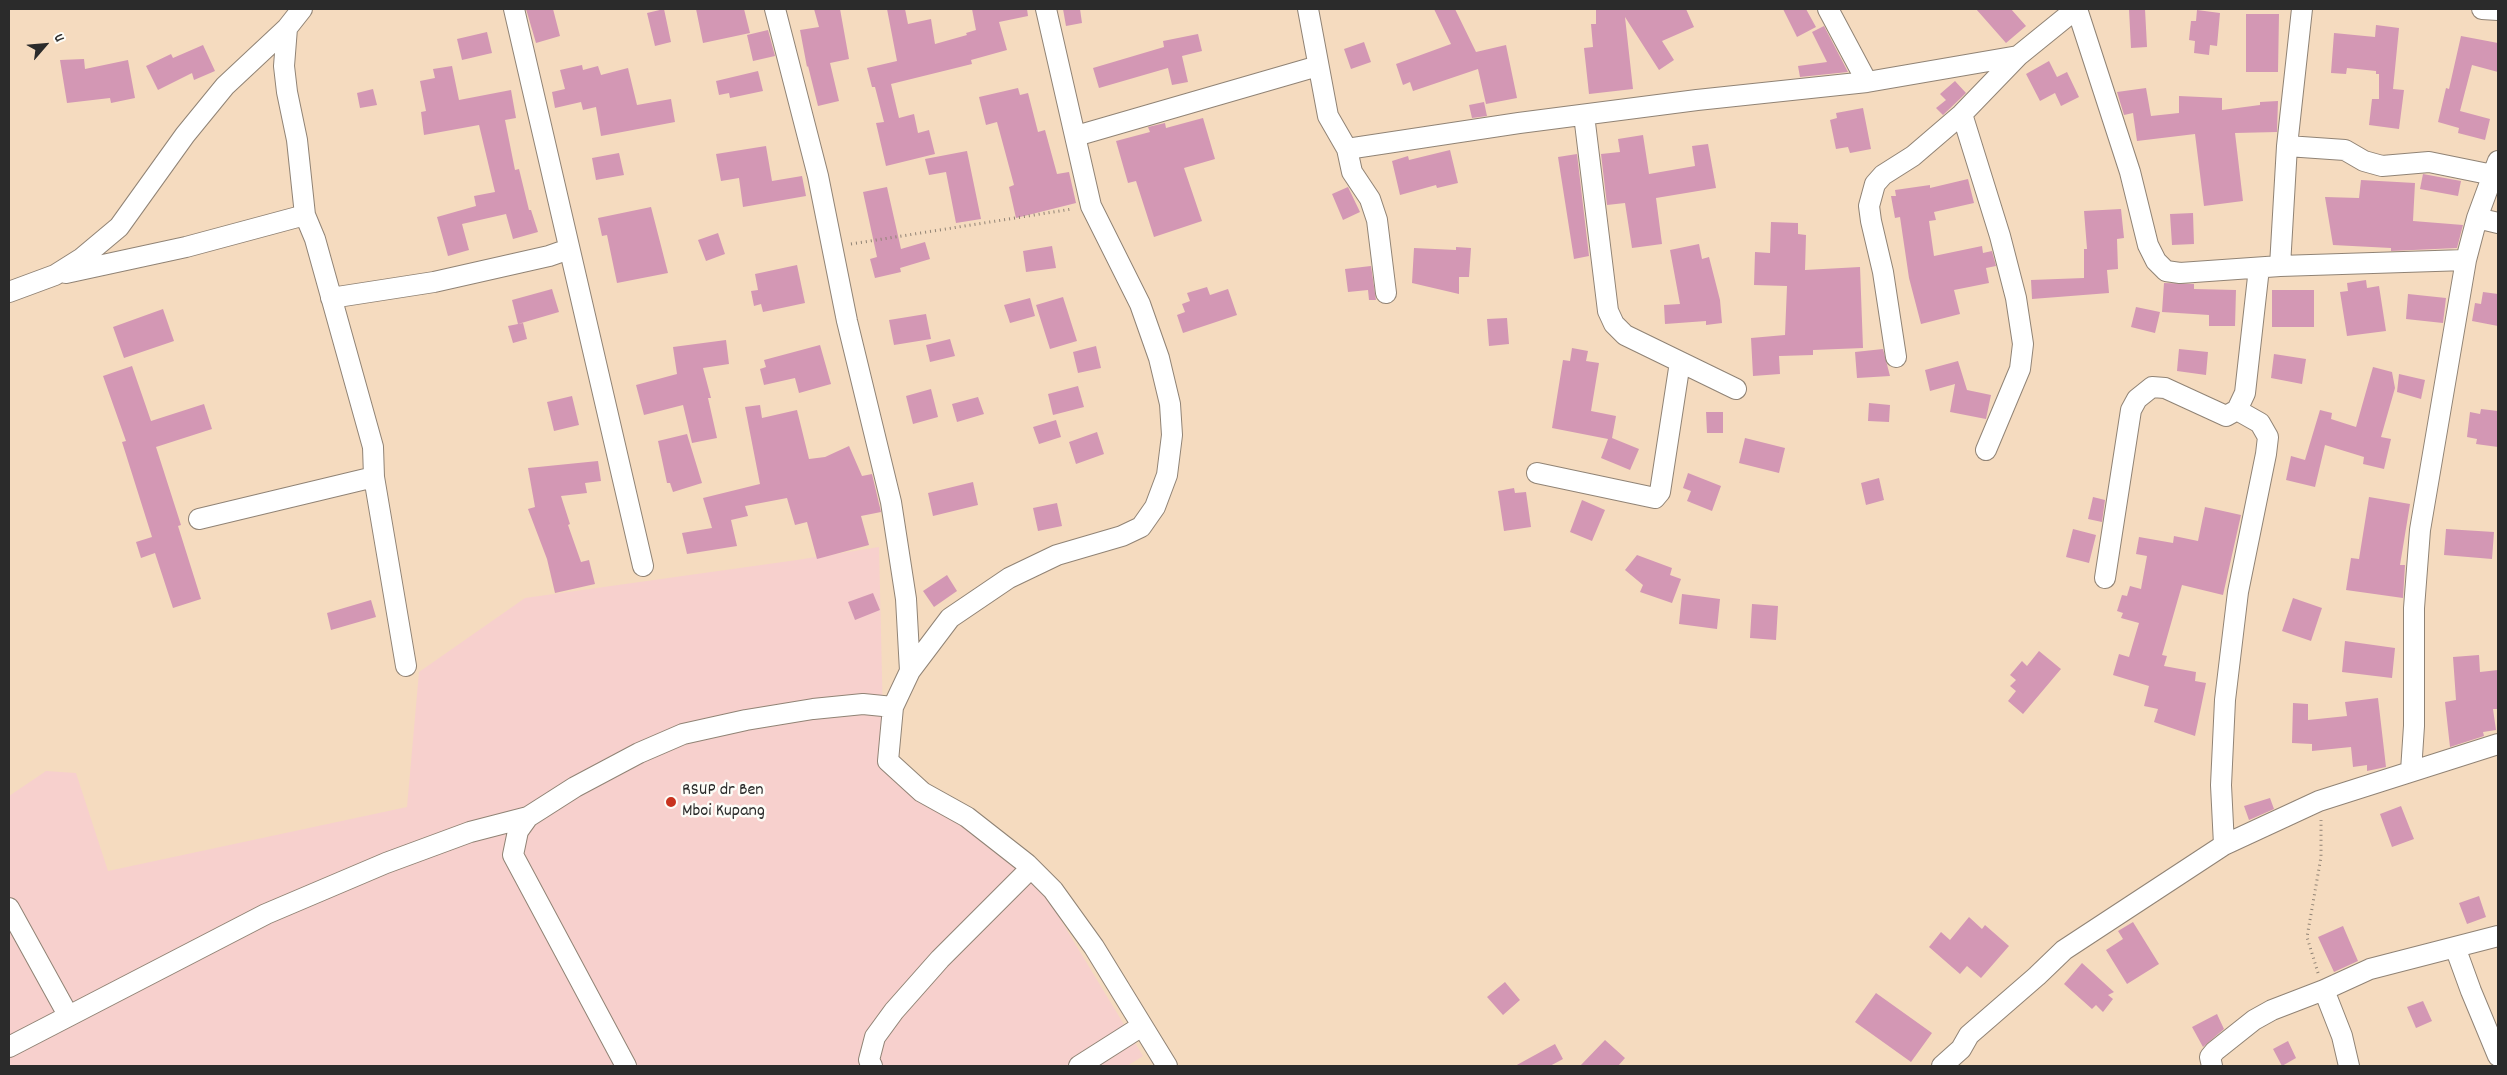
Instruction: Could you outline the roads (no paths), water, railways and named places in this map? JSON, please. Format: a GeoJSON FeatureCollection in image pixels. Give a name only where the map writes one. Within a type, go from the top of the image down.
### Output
{"type":"FeatureCollection","features":[{"type":"Feature","properties":{"kind":"street"},"geometry":{"type":"LineString","coordinates":[[55,275],[82,258],[119,227],[185,135],[226,86],[286,28],[302,9]]}},
{"type":"Feature","properties":{"kind":"street"},"geometry":{"type":"LineString","coordinates":[[514,9],[643,566]]}},
{"type":"Feature","properties":{"kind":"street"},"geometry":{"type":"LineString","coordinates":[[775,9],[818,176],[831,248],[891,502],[906,599],[910,671]]}},
{"type":"Feature","properties":{"kind":"street"},"geometry":{"type":"LineString","coordinates":[[1046,9],[1091,206],[1140,304],[1159,358],[1170,404],[1172,435],[1166,474],[1155,507],[1141,527],[1122,536],[1057,555],[1009,578],[950,618],[910,671],[893,707],[888,761],[922,792],[967,817],[1031,868],[1053,890],[1094,947],[1167,1066]]}},
{"type":"Feature","properties":{"kind":"street"},"geometry":{"type":"LineString","coordinates":[[1308,9],[1328,116],[1347,149],[1352,172],[1370,199],[1377,220],[1386,292]]}},
{"type":"Feature","properties":{"kind":"street"},"geometry":{"type":"LineString","coordinates":[[1828,9],[1867,82]]}},
{"type":"Feature","properties":{"kind":"street"},"geometry":{"type":"LineString","coordinates":[[1896,357],[1883,272],[1869,206],[1875,184],[1883,175],[1913,156],[1962,114],[2018,56],[2077,9],[2130,172],[2148,245],[2156,261],[2166,271],[2180,274],[2280,266],[2466,260]]}},
{"type":"Feature","properties":{"kind":"street"},"geometry":{"type":"LineString","coordinates":[[2280,266],[2286,146],[2302,9]]}},
{"type":"Feature","properties":{"kind":"street"},"geometry":{"type":"LineString","coordinates":[[2482,9],[2498,10]]}},
{"type":"Feature","properties":{"kind":"street"},"geometry":{"type":"LineString","coordinates":[[286,28],[284,66],[297,140],[305,215],[315,239],[373,447],[374,477],[406,666]]}},
{"type":"Feature","properties":{"kind":"street"},"geometry":{"type":"LineString","coordinates":[[1347,149],[1584,115],[1867,82],[2018,56]]}},
{"type":"Feature","properties":{"kind":"street"},"geometry":{"type":"LineString","coordinates":[[1076,136],[1318,66]]}},
{"type":"Feature","properties":{"kind":"street"},"geometry":{"type":"LineString","coordinates":[[1962,114],[2000,236],[2016,298],[2023,344],[2020,369],[1986,450]]}},
{"type":"Feature","properties":{"kind":"street"},"geometry":{"type":"LineString","coordinates":[[1584,115],[1608,311],[1614,324],[1625,335],[1736,389]]}},
{"type":"Feature","properties":{"kind":"street"},"geometry":{"type":"LineString","coordinates":[[2286,146],[2345,150],[2364,161],[2382,166],[2429,162],[2496,168],[2477,218],[2466,260],[2420,530],[2414,608],[2414,726],[2411,771]]}},
{"type":"Feature","properties":{"kind":"street"},"geometry":{"type":"LineString","coordinates":[[9,292],[55,275],[186,247],[305,215]]}},
{"type":"Feature","properties":{"kind":"street"},"geometry":{"type":"LineString","coordinates":[[2477,218],[2498,223]]}},
{"type":"Feature","properties":{"kind":"street"},"geometry":{"type":"LineString","coordinates":[[331,298],[434,282],[549,256],[569,249]]}},
{"type":"Feature","properties":{"kind":"street"},"geometry":{"type":"LineString","coordinates":[[2105,578],[2131,410],[2137,399],[2152,387],[2159,388],[2226,416],[2237,410],[2245,393],[2259,268]]}},
{"type":"Feature","properties":{"kind":"street"},"geometry":{"type":"LineString","coordinates":[[1537,473],[1655,498],[1660,492],[1680,362]]}},
{"type":"Feature","properties":{"kind":"street"},"geometry":{"type":"LineString","coordinates":[[2224,845],[2221,785],[2225,700],[2238,592],[2268,437],[2260,423],[2237,410]]}},
{"type":"Feature","properties":{"kind":"street"},"geometry":{"type":"LineString","coordinates":[[199,519],[374,477]]}},
{"type":"Feature","properties":{"kind":"street"},"geometry":{"type":"LineString","coordinates":[[9,1047],[266,914],[386,863],[451,839],[528,817],[575,787],[623,761],[683,734],[746,720],[813,709],[863,704],[893,707]]}},
{"type":"Feature","properties":{"kind":"street"},"geometry":{"type":"LineString","coordinates":[[1942,1066],[1961,1049],[1969,1035],[2064,950],[2224,845],[2320,801],[2498,744]]}},
{"type":"Feature","properties":{"kind":"street"},"geometry":{"type":"LineString","coordinates":[[528,817],[518,832],[513,855],[626,1066]]}},
{"type":"Feature","properties":{"kind":"street"},"geometry":{"type":"LineString","coordinates":[[872,1066],[869,1060],[875,1038],[894,1011],[940,959],[1031,868]]}},
{"type":"Feature","properties":{"kind":"street"},"geometry":{"type":"LineString","coordinates":[[9,908],[68,1015]]}},
{"type":"Feature","properties":{"kind":"street"},"geometry":{"type":"LineString","coordinates":[[2212,1066],[2210,1057],[2254,1020],[2272,1010],[2324,990],[2370,969],[2498,936]]}},
{"type":"Feature","properties":{"kind":"street"},"geometry":{"type":"LineString","coordinates":[[2455,947],[2498,1056]]}},
{"type":"Feature","properties":{"kind":"street"},"geometry":{"type":"LineString","coordinates":[[2324,990],[2342,1036],[2349,1066]]}},
{"type":"Feature","properties":{"kind":"street"},"geometry":{"type":"LineString","coordinates":[[1078,1066],[1142,1026]]}},
{"type":"Feature","properties":{"kind":"place","name":"RSUP dr Ben Mboi Kupang"},"geometry":{"type":"Point","coordinates":[671,802]}}]}
